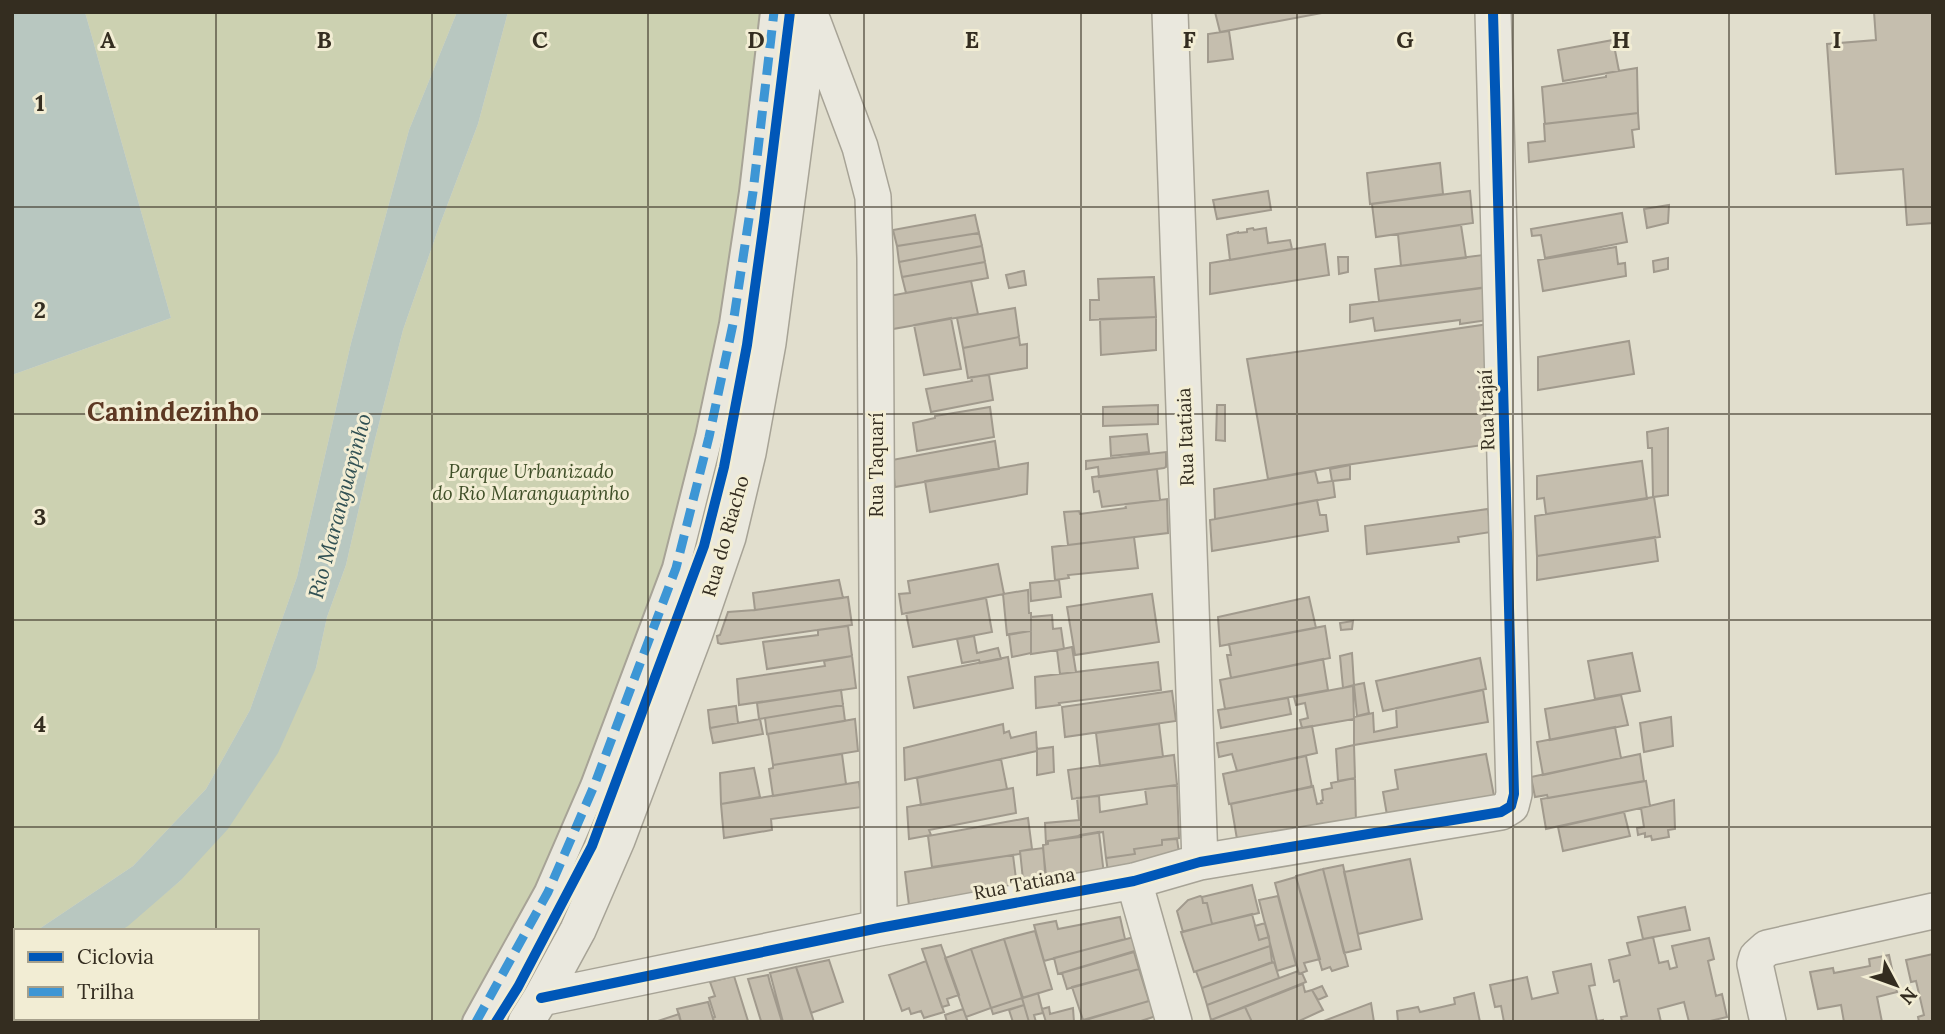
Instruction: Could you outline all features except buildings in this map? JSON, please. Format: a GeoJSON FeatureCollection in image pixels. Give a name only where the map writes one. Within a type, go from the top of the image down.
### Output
{"type":"FeatureCollection","features":[{"type":"Feature","properties":{"kind":"street"},"geometry":{"type":"LineString","coordinates":[[476,1022],[548,892],[594,786],[676,568],[709,437],[733,324],[753,192],[774,12]]}},
{"type":"Feature","properties":{"kind":"street","name":"Rua Itatiaia"},"geometry":{"type":"LineString","coordinates":[[1170,12],[1200,862]]}},
{"type":"Feature","properties":{"kind":"street","name":"Rua Itajaí"},"geometry":{"type":"LineString","coordinates":[[1493,12],[1514,794],[1511,806]]}},
{"type":"Feature","properties":{"kind":"street","name":"Rua Taquarí"},"geometry":{"type":"LineString","coordinates":[[811,15],[860,147],[873,197],[879,928]]}},
{"type":"Feature","properties":{"kind":"street","name":"Rua do Riacho"},"geometry":{"type":"LineString","coordinates":[[534,1010],[578,930],[617,840],[728,537],[748,453],[768,343],[811,15]]}},
{"type":"Feature","properties":{"kind":"street","name":"Rua Tatiana"},"geometry":{"type":"LineString","coordinates":[[534,1010],[879,928],[1134,881],[1200,862],[1501,812],[1511,806]]}},
{"type":"Feature","properties":{"kind":"street"},"geometry":{"type":"LineString","coordinates":[[1134,881],[1174,1022]]}},
{"type":"Feature","properties":{"kind":"street"},"geometry":{"type":"LineString","coordinates":[[1768,1022],[1755,964],[1761,952],[1767,948],[1933,911]]}},
{"type":"Feature","properties":{"kind":"green space"},"geometry":{"type":"Polygon","coordinates":[[[85,12],[457,12],[409,130],[351,343],[297,577],[250,710],[206,789],[133,866],[39,929],[14,929],[12,950],[12,375],[171,318],[85,12]]]}},
{"type":"Feature","properties":{"kind":"green space","name":"Parque Urbanizado do Rio Maranguapinho"},"geometry":{"type":"Polygon","coordinates":[[[508,12],[774,12],[709,437],[594,786],[476,1022],[12,1022],[14,1004],[14,1020],[259,1020],[259,929],[122,929],[180,881],[316,668],[327,617],[346,565],[403,330],[478,124],[508,12]]]}},
{"type":"Feature","properties":{"kind":"water"},"geometry":{"type":"Polygon","coordinates":[[[12,12],[85,12],[171,318],[12,375],[12,12]]]}},
{"type":"Feature","properties":{"kind":"water","name":"Rio Maranguapinho"},"geometry":{"type":"Polygon","coordinates":[[[457,12],[508,12],[478,124],[403,330],[346,565],[327,617],[316,668],[278,753],[228,829],[180,881],[128,926],[123,929],[39,929],[133,866],[206,789],[250,710],[297,577],[351,343],[409,130],[457,12]]]}},
{"type":"Feature","properties":{"kind":"marked path"},"geometry":{"type":"LineString","coordinates":[[476,1022],[548,892],[594,786],[676,568],[709,437],[733,324],[753,192],[774,12]]}},
{"type":"Feature","properties":{"kind":"cycle path"},"geometry":{"type":"LineString","coordinates":[[496,1022],[518,987],[592,846],[704,546],[724,467],[747,345],[790,12]]}},
{"type":"Feature","properties":{"kind":"cycle path"},"geometry":{"type":"LineString","coordinates":[[541,998],[879,928],[1134,881],[1200,862],[1501,812],[1511,806],[1514,794],[1493,12]]}},
{"type":"Feature","properties":{"kind":"district","name":"Canindezinho"},"geometry":{"type":"Point","coordinates":[173,412]}}]}
